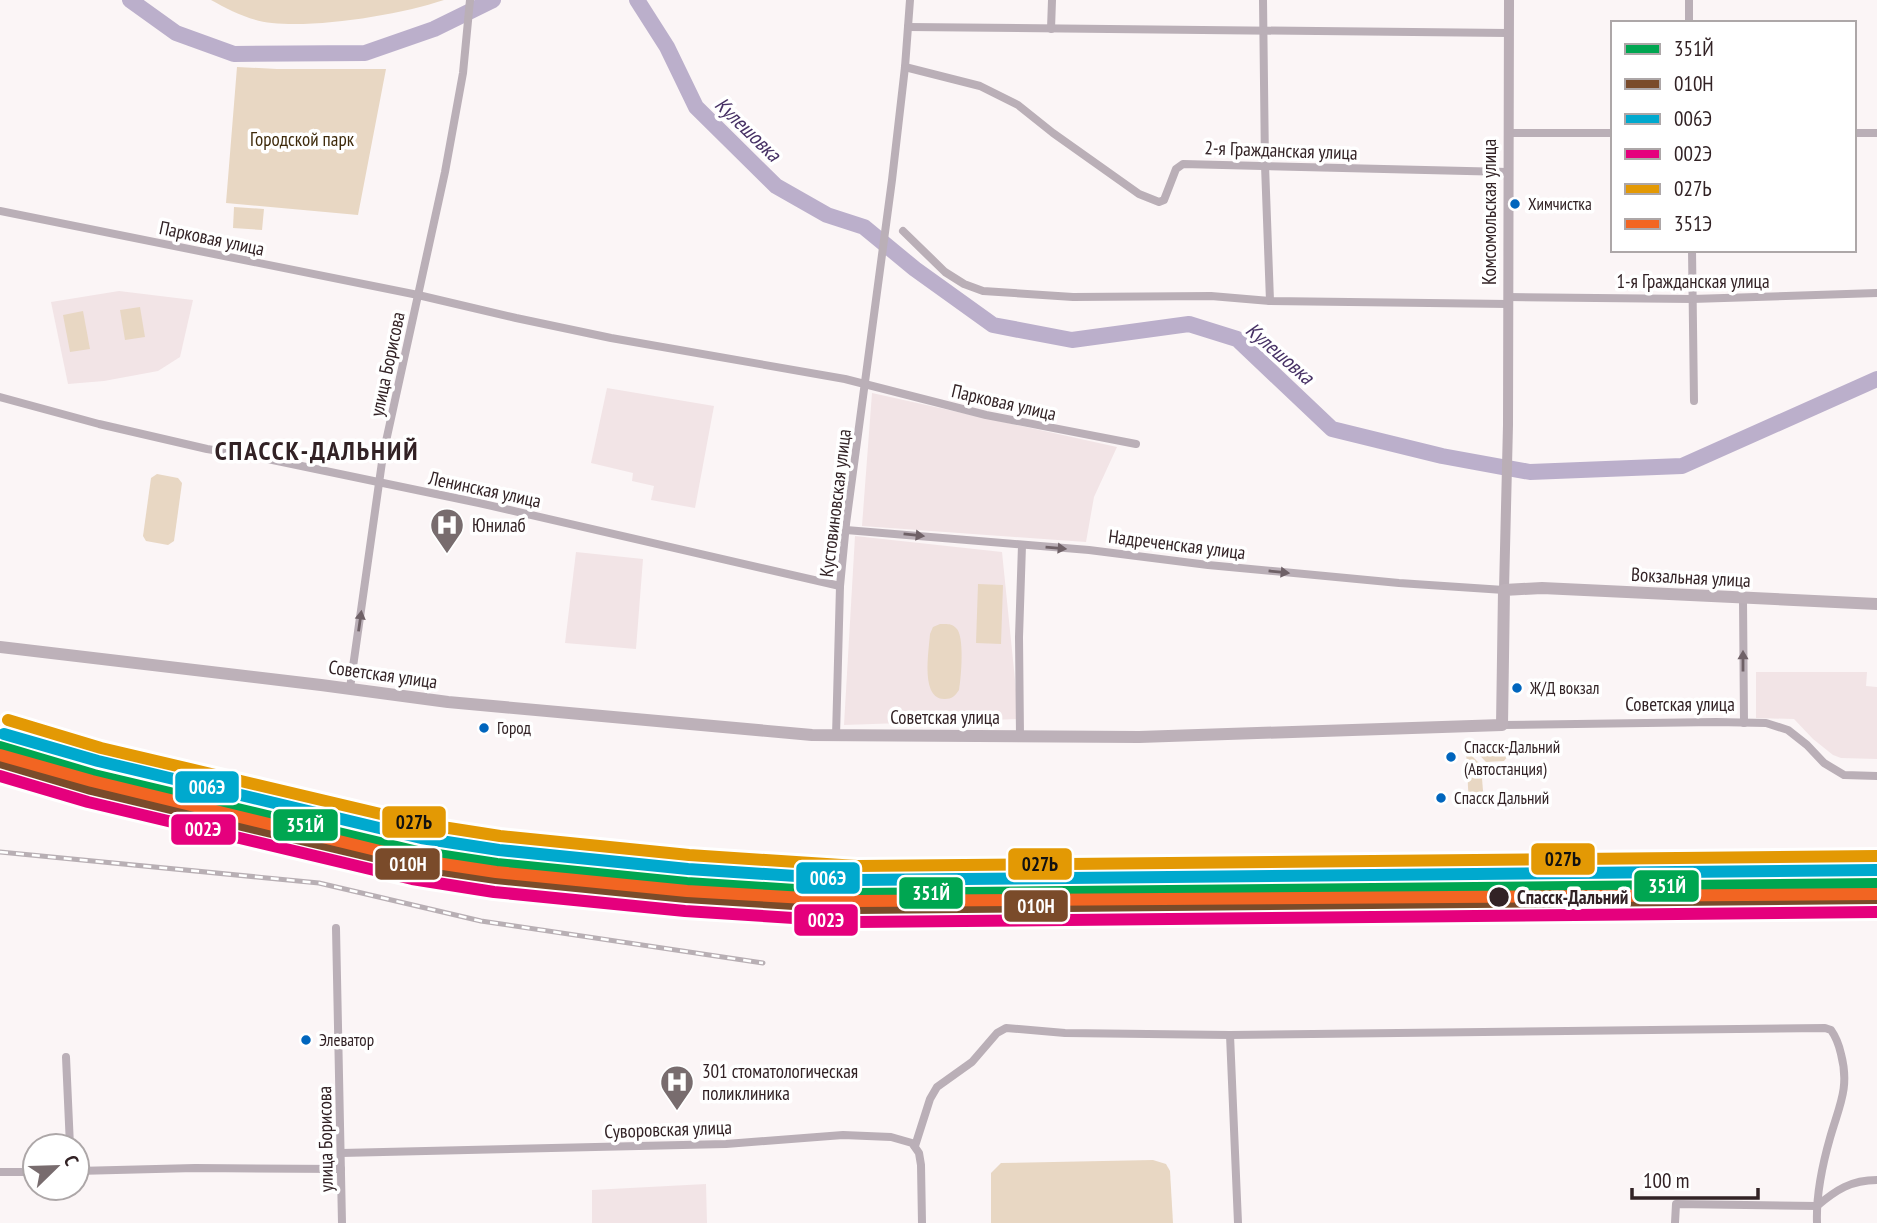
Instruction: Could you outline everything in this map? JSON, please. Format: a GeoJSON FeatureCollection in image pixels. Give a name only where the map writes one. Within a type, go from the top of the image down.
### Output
{"type":"FeatureCollection","features":[{"type":"Feature","properties":{"kind":"main road","name":"Комсомольская улица"},"geometry":{"type":"LineString","coordinates":[[1504,590],[1508,425],[1509,0]]}},
{"type":"Feature","properties":{"kind":"main road","name":"Вокзальная улица"},"geometry":{"type":"LineString","coordinates":[[1504,590],[1542,588],[1743,600],[1877,604]]}},
{"type":"Feature","properties":{"kind":"main road"},"geometry":{"type":"LineString","coordinates":[[1502,725],[1504,590]]}},
{"type":"Feature","properties":{"kind":"main road","name":"Советская улица"},"geometry":{"type":"LineString","coordinates":[[0,647],[448,702],[836,736],[1139,737],[1502,725]]}},
{"type":"Feature","properties":{"kind":"street","name":"улица Борисова"},"geometry":{"type":"LineString","coordinates":[[350,688],[383,455],[445,172],[463,73],[470,0]]}},
{"type":"Feature","properties":{"kind":"street"},"geometry":{"type":"LineString","coordinates":[[905,67],[909,0]]}},
{"type":"Feature","properties":{"kind":"street"},"geometry":{"type":"LineString","coordinates":[[1051,29],[1052,0]]}},
{"type":"Feature","properties":{"kind":"street"},"geometry":{"type":"LineString","coordinates":[[1264,0],[1265,165],[1270,301]]}},
{"type":"Feature","properties":{"kind":"street"},"geometry":{"type":"LineString","coordinates":[[1689,0],[1689,21]]}},
{"type":"Feature","properties":{"kind":"street"},"geometry":{"type":"LineString","coordinates":[[908,27],[1508,33]]}},
{"type":"Feature","properties":{"kind":"street","name":"2-я Гражданская улица"},"geometry":{"type":"LineString","coordinates":[[905,67],[973,83],[1017,105],[1053,133],[1152,200],[1159,202],[1164,200],[1177,169],[1183,164],[1508,172]]}},
{"type":"Feature","properties":{"kind":"street","name":"Кустовиновская улица"},"geometry":{"type":"LineString","coordinates":[[836,736],[840,586],[905,67]]}},
{"type":"Feature","properties":{"kind":"street"},"geometry":{"type":"LineString","coordinates":[[1509,133],[1611,133]]}},
{"type":"Feature","properties":{"kind":"street"},"geometry":{"type":"LineString","coordinates":[[1856,133],[1877,133]]}},
{"type":"Feature","properties":{"kind":"street","name":"Парковая улица"},"geometry":{"type":"LineString","coordinates":[[0,211],[418,295],[611,338],[810,372],[986,415],[1136,444]]}},
{"type":"Feature","properties":{"kind":"street","name":"1-я Гражданская улица"},"geometry":{"type":"LineString","coordinates":[[903,231],[945,272],[976,290],[1073,297],[1211,296],[1270,301],[1508,300],[1692,299],[1877,293]]}},
{"type":"Feature","properties":{"kind":"street"},"geometry":{"type":"LineString","coordinates":[[1692,252],[1694,401]]}},
{"type":"Feature","properties":{"kind":"street","name":"Ленинская улица"},"geometry":{"type":"LineString","coordinates":[[0,397],[206,449],[381,482],[840,586]]}},
{"type":"Feature","properties":{"kind":"street","name":"Надреченская улица"},"geometry":{"type":"LineString","coordinates":[[846,530],[1090,550],[1208,565],[1386,582],[1504,590]]}},
{"type":"Feature","properties":{"kind":"street"},"geometry":{"type":"LineString","coordinates":[[1020,736],[1022,545]]}},
{"type":"Feature","properties":{"kind":"street"},"geometry":{"type":"LineString","coordinates":[[1743,600],[1744,723]]}},
{"type":"Feature","properties":{"kind":"street","name":"Советская улица"},"geometry":{"type":"LineString","coordinates":[[1502,725],[1744,723],[1780,726],[1844,775],[1877,776]]}},
{"type":"Feature","properties":{"kind":"street","name":"улица Борисова"},"geometry":{"type":"LineString","coordinates":[[336,928],[342,1223]]}},
{"type":"Feature","properties":{"kind":"street"},"geometry":{"type":"LineString","coordinates":[[922,1223],[921,1166],[915,1146],[930,1099],[937,1087],[972,1062],[997,1033],[1006,1028],[1065,1033],[1230,1035],[1825,1028],[1835,1035],[1839,1045],[1846,1083],[1819,1186],[1818,1223]]}},
{"type":"Feature","properties":{"kind":"street"},"geometry":{"type":"LineString","coordinates":[[1230,1035],[1238,1223]]}},
{"type":"Feature","properties":{"kind":"street"},"geometry":{"type":"LineString","coordinates":[[66,1056],[69,1132]]}},
{"type":"Feature","properties":{"kind":"street","name":"Суворовская улица"},"geometry":{"type":"LineString","coordinates":[[341,1153],[726,1144],[843,1135],[891,1138],[904,1140],[915,1146]]}},
{"type":"Feature","properties":{"kind":"street"},"geometry":{"type":"LineString","coordinates":[[91,1171],[341,1168]]}},
{"type":"Feature","properties":{"kind":"street"},"geometry":{"type":"LineString","coordinates":[[0,1172],[21,1172]]}},
{"type":"Feature","properties":{"kind":"street"},"geometry":{"type":"LineString","coordinates":[[1675,1223],[1676,1204],[1817,1206],[1837,1189],[1860,1180],[1877,1180]]}},
{"type":"Feature","properties":{"kind":"shaded area"},"geometry":{"type":"Polygon","coordinates":[[[119,291],[193,300],[180,357],[158,371],[104,381],[68,384],[51,302],[119,291]]]}},
{"type":"Feature","properties":{"kind":"shaded area"},"geometry":{"type":"Polygon","coordinates":[[[607,388],[714,406],[695,508],[651,500],[654,486],[632,481],[633,473],[591,463],[607,388]]]}},
{"type":"Feature","properties":{"kind":"shaded area"},"geometry":{"type":"Polygon","coordinates":[[[872,393],[1117,447],[1094,497],[1086,542],[862,526],[872,393]]]}},
{"type":"Feature","properties":{"kind":"shaded area"},"geometry":{"type":"Polygon","coordinates":[[[855,536],[1002,552],[1019,719],[844,725],[855,536]]]}},
{"type":"Feature","properties":{"kind":"shaded area"},"geometry":{"type":"Polygon","coordinates":[[[576,552],[643,559],[636,649],[565,643],[576,552]]]}},
{"type":"Feature","properties":{"kind":"shaded area"},"geometry":{"type":"Polygon","coordinates":[[[1756,672],[1867,672],[1866,686],[1877,687],[1877,759],[1841,758],[1833,755],[1794,719],[1756,718],[1756,672]]]}},
{"type":"Feature","properties":{"kind":"shaded area"},"geometry":{"type":"Polygon","coordinates":[[[706,1184],[707,1223],[592,1223],[592,1190],[706,1184]]]}},
{"type":"Feature","properties":{"kind":"green space"},"geometry":{"type":"Polygon","coordinates":[[[211,0],[444,0],[405,11],[358,19],[291,24],[256,20],[211,0]]]}},
{"type":"Feature","properties":{"kind":"green space","name":"Городской парк"},"geometry":{"type":"Polygon","coordinates":[[[237,67],[386,69],[358,215],[226,203],[237,67]]]}},
{"type":"Feature","properties":{"kind":"green space"},"geometry":{"type":"Polygon","coordinates":[[[234,207],[264,209],[262,230],[233,228],[234,207]]]}},
{"type":"Feature","properties":{"kind":"green space"},"geometry":{"type":"Polygon","coordinates":[[[140,307],[145,337],[125,340],[120,310],[140,307]]]}},
{"type":"Feature","properties":{"kind":"green space"},"geometry":{"type":"Polygon","coordinates":[[[83,311],[90,349],[70,352],[63,315],[83,311]]]}},
{"type":"Feature","properties":{"kind":"green space"},"geometry":{"type":"Polygon","coordinates":[[[157,474],[178,478],[182,483],[174,541],[168,545],[146,541],[143,536],[151,478],[157,474]]]}},
{"type":"Feature","properties":{"kind":"green space"},"geometry":{"type":"Polygon","coordinates":[[[978,584],[1003,585],[1001,644],[976,643],[978,584]]]}},
{"type":"Feature","properties":{"kind":"green space"},"geometry":{"type":"Polygon","coordinates":[[[940,624],[956,628],[961,639],[959,690],[947,699],[937,697],[932,692],[928,673],[930,634],[933,627],[940,624]]]}},
{"type":"Feature","properties":{"kind":"green space"},"geometry":{"type":"Polygon","coordinates":[[[1517,744],[1504,761],[1486,762],[1470,745],[1517,744]]]}},
{"type":"Feature","properties":{"kind":"green space"},"geometry":{"type":"Polygon","coordinates":[[[1466,750],[1481,765],[1483,791],[1469,805],[1466,750]]]}},
{"type":"Feature","properties":{"kind":"green space"},"geometry":{"type":"Polygon","coordinates":[[[1153,1160],[1166,1164],[1170,1171],[1173,1223],[991,1223],[991,1173],[1001,1163],[1153,1160]]]}},
{"type":"Feature","properties":{"kind":"waterway","name":"Кулешовка"},"geometry":{"type":"LineString","coordinates":[[130,0],[176,33],[234,54],[365,53],[434,29],[493,0]]}},
{"type":"Feature","properties":{"kind":"waterway","name":"Кулешовка"},"geometry":{"type":"LineString","coordinates":[[637,0],[667,47],[696,107],[776,186],[827,215],[864,227],[915,269],[993,325],[1072,340],[1189,324],[1237,339],[1332,429],[1442,456],[1530,472],[1682,466],[1877,379]]}},
{"type":"Feature","properties":{"kind":"railway"},"geometry":{"type":"LineString","coordinates":[[0,852],[319,883],[481,921],[763,963]]}},
{"type":"Feature","properties":{"kind":"railway"},"geometry":{"type":"LineString","coordinates":[[1743,875],[1877,876]]}},
{"type":"Feature","properties":{"kind":"transit line","name":"027Ь"},"geometry":{"type":"LineString","coordinates":[[8,720],[101,748],[423,824],[500,836],[689,855],[857,866],[1877,856]]}},
{"type":"Feature","properties":{"kind":"transit line","name":"006Э"},"geometry":{"type":"LineString","coordinates":[[4,734],[98,761],[421,838],[499,850],[688,869],[856,880],[1877,870]]}},
{"type":"Feature","properties":{"kind":"transit line","name":"351Й"},"geometry":{"type":"LineString","coordinates":[[0,747],[94,775],[418,852],[497,864],[687,883],[856,894],[1877,884]]}},
{"type":"Feature","properties":{"kind":"transit line","name":"351Э"},"geometry":{"type":"LineString","coordinates":[[0,755],[92,781],[417,860],[496,872],[687,891],[856,901],[1877,894]]}},
{"type":"Feature","properties":{"kind":"transit line","name":"010Н"},"geometry":{"type":"LineString","coordinates":[[0,762],[91,789],[415,866],[496,878],[686,897],[856,908],[1877,898]]}},
{"type":"Feature","properties":{"kind":"transit line","name":"002Э"},"geometry":{"type":"LineString","coordinates":[[0,776],[88,802],[412,879],[494,892],[685,911],[856,922],[1877,912]]}},
{"type":"Feature","properties":{"kind":"place","name":"Химчистка"},"geometry":{"type":"Point","coordinates":[1515,204]}},
{"type":"Feature","properties":{"kind":"place","name":"Юнилаб"},"geometry":{"type":"Point","coordinates":[447,555]}},
{"type":"Feature","properties":{"kind":"place","name":"Ж/Д вокзал"},"geometry":{"type":"Point","coordinates":[1517,688]}},
{"type":"Feature","properties":{"kind":"place","name":"Город"},"geometry":{"type":"Point","coordinates":[484,728]}},
{"type":"Feature","properties":{"kind":"place","name":"Спасск-Дальний (Автостанция)"},"geometry":{"type":"Point","coordinates":[1451,757]}},
{"type":"Feature","properties":{"kind":"place","name":"Спасск Дальний"},"geometry":{"type":"Point","coordinates":[1441,798]}},
{"type":"Feature","properties":{"kind":"place","name":"Спасск-Дальний"},"geometry":{"type":"Point","coordinates":[1499,897]}},
{"type":"Feature","properties":{"kind":"place","name":"Элеватор"},"geometry":{"type":"Point","coordinates":[306,1040]}},
{"type":"Feature","properties":{"kind":"place","name":"301 стоматологическая поликлиника"},"geometry":{"type":"Point","coordinates":[677,1112]}},
{"type":"Feature","properties":{"kind":"district","name":"СПАССК-ДАЛЬНИЙ"},"geometry":{"type":"Point","coordinates":[317,450]}}]}
